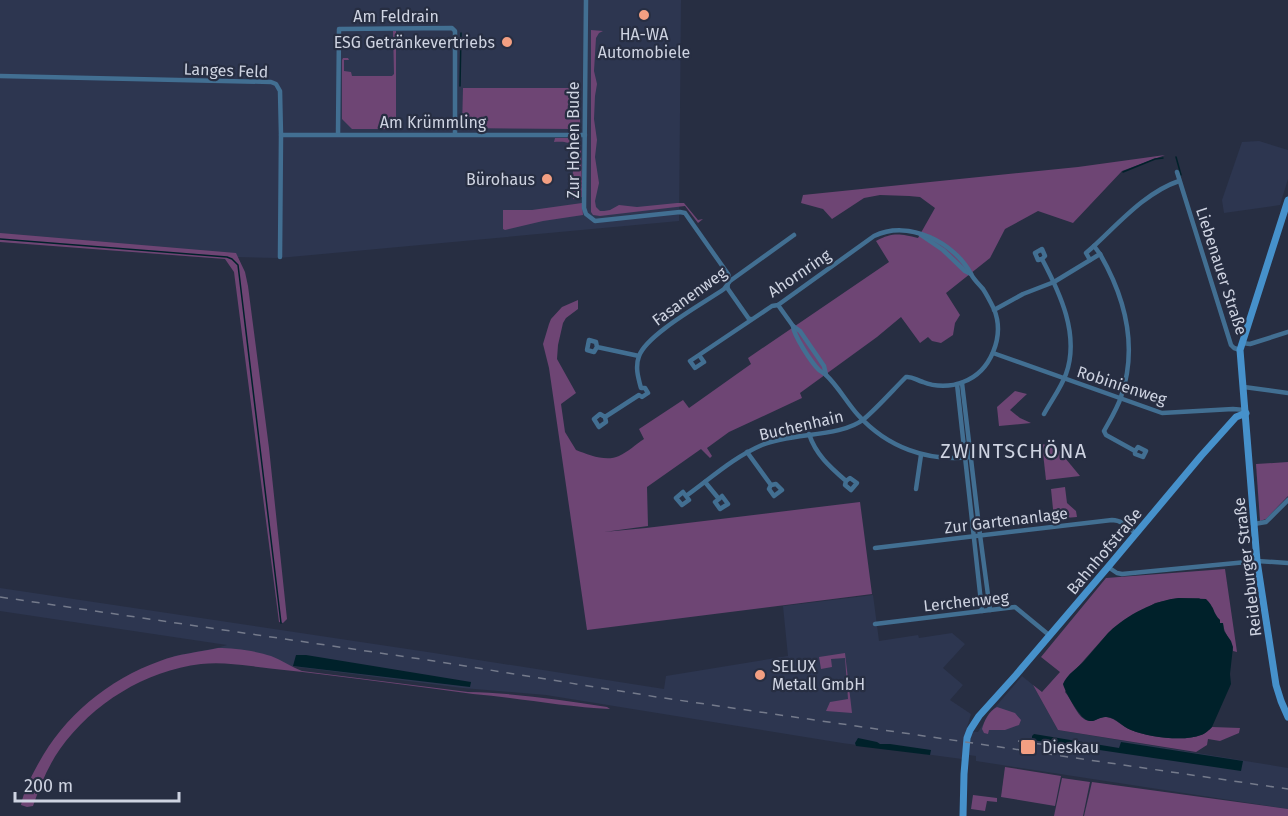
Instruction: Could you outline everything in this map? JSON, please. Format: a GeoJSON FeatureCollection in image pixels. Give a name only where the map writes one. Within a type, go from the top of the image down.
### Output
{"type":"FeatureCollection","features":[{"type":"Feature","properties":{"kind":"main road"},"geometry":{"type":"LineString","coordinates":[[1241,346],[1288,200]]}},
{"type":"Feature","properties":{"kind":"main road","name":"Liebenauer Straße"},"geometry":{"type":"LineString","coordinates":[[1241,346],[1246,412]]}},
{"type":"Feature","properties":{"kind":"main road","name":"Reideburger Straße"},"geometry":{"type":"LineString","coordinates":[[1246,412],[1257,561],[1276,685],[1288,717]]}},
{"type":"Feature","properties":{"kind":"main road","name":"Bahnhofstraße"},"geometry":{"type":"LineString","coordinates":[[963,816],[967,738],[975,722],[1201,456],[1232,421],[1246,412]]}},
{"type":"Feature","properties":{"kind":"street","name":"Zur Hohen Bude"},"geometry":{"type":"LineString","coordinates":[[586,0],[584,208],[586,214],[595,221],[602,221],[685,213],[728,274],[728,283]]}},
{"type":"Feature","properties":{"kind":"street","name":"Am Feldrain"},"geometry":{"type":"LineString","coordinates":[[338,134],[339,29],[452,28],[455,31],[454,134]]}},
{"type":"Feature","properties":{"kind":"street","name":"Langes Feld"},"geometry":{"type":"LineString","coordinates":[[0,76],[271,82],[276,84],[280,92],[281,135],[280,257]]}},
{"type":"Feature","properties":{"kind":"street","name":"Am Krümmling"},"geometry":{"type":"LineString","coordinates":[[281,135],[585,135]]}},
{"type":"Feature","properties":{"kind":"street","name":"Liebenauer Straße"},"geometry":{"type":"LineString","coordinates":[[1177,172],[1231,345],[1234,348],[1241,346]]}},
{"type":"Feature","properties":{"kind":"street"},"geometry":{"type":"LineString","coordinates":[[1090,260],[1086,253],[1142,203],[1156,192],[1179,181]]}},
{"type":"Feature","properties":{"kind":"street","name":"Ahornring"},"geometry":{"type":"LineString","coordinates":[[699,355],[751,319],[772,306],[778,305],[874,236],[891,231],[909,231],[929,236],[944,245],[968,267],[994,310],[997,331],[993,353]]}},
{"type":"Feature","properties":{"kind":"street","name":"Fasanenweg"},"geometry":{"type":"LineString","coordinates":[[639,356],[644,346],[655,334],[724,289],[728,283],[794,235]]}},
{"type":"Feature","properties":{"kind":"street"},"geometry":{"type":"LineString","coordinates":[[1094,246],[1110,271],[1122,303],[1128,338],[1126,376],[1120,399],[1104,431],[1111,439],[1135,451]]}},
{"type":"Feature","properties":{"kind":"street"},"geometry":{"type":"LineString","coordinates":[[994,310],[1023,294],[1054,282],[1100,254]]}},
{"type":"Feature","properties":{"kind":"street"},"geometry":{"type":"LineString","coordinates":[[1042,259],[1054,282],[1069,325],[1071,356],[1064,379]]}},
{"type":"Feature","properties":{"kind":"street"},"geometry":{"type":"LineString","coordinates":[[728,283],[728,289],[751,319]]}},
{"type":"Feature","properties":{"kind":"street"},"geometry":{"type":"LineString","coordinates":[[778,305],[819,370],[826,375],[874,431],[906,450],[949,459],[968,458]]}},
{"type":"Feature","properties":{"kind":"street"},"geometry":{"type":"LineString","coordinates":[[1241,346],[1288,332]]}},
{"type":"Feature","properties":{"kind":"street"},"geometry":{"type":"LineString","coordinates":[[597,347],[639,356],[637,369],[641,388],[638,391],[639,394],[605,417]]}},
{"type":"Feature","properties":{"kind":"street"},"geometry":{"type":"LineString","coordinates":[[863,420],[906,377],[910,376],[934,385],[959,384],[978,373],[993,353]]}},
{"type":"Feature","properties":{"kind":"street","name":"Robinienweg"},"geometry":{"type":"LineString","coordinates":[[993,353],[1162,413],[1233,409],[1246,412]]}},
{"type":"Feature","properties":{"kind":"street","name":"Robinienweg"},"geometry":{"type":"LineString","coordinates":[[1044,414],[1064,379]]}},
{"type":"Feature","properties":{"kind":"street"},"geometry":{"type":"LineString","coordinates":[[959,384],[977,536],[982,611]]}},
{"type":"Feature","properties":{"kind":"street"},"geometry":{"type":"LineString","coordinates":[[1244,387],[1288,393]]}},
{"type":"Feature","properties":{"kind":"street"},"geometry":{"type":"LineString","coordinates":[[639,394],[642,397],[648,393],[645,388],[641,388]]}},
{"type":"Feature","properties":{"kind":"street","name":"Buchenhain"},"geometry":{"type":"LineString","coordinates":[[686,496],[747,452],[774,441],[836,431],[863,420]]}},
{"type":"Feature","properties":{"kind":"street"},"geometry":{"type":"LineString","coordinates":[[809,434],[819,455],[846,480]]}},
{"type":"Feature","properties":{"kind":"street"},"geometry":{"type":"LineString","coordinates":[[747,452],[771,485]]}},
{"type":"Feature","properties":{"kind":"street"},"geometry":{"type":"LineString","coordinates":[[916,489],[921,454]]}},
{"type":"Feature","properties":{"kind":"street"},"geometry":{"type":"LineString","coordinates":[[705,482],[718,499]]}},
{"type":"Feature","properties":{"kind":"street"},"geometry":{"type":"LineString","coordinates":[[1254,524],[1266,522],[1288,500]]}},
{"type":"Feature","properties":{"kind":"street","name":"Zur Gartenanlage"},"geometry":{"type":"LineString","coordinates":[[874,548],[1112,520],[1123,522],[1136,534]]}},
{"type":"Feature","properties":{"kind":"street"},"geometry":{"type":"LineString","coordinates":[[977,536],[990,610]]}},
{"type":"Feature","properties":{"kind":"street"},"geometry":{"type":"LineString","coordinates":[[1108,567],[1122,574],[1257,561],[1288,563]]}},
{"type":"Feature","properties":{"kind":"street","name":"Lerchenweg"},"geometry":{"type":"LineString","coordinates":[[875,624],[1015,607],[1049,635]]}},
{"type":"Feature","properties":{"kind":"shaded area"},"geometry":{"type":"Polygon","coordinates":[[[0,0],[681,0],[679,221],[279,258],[237,257],[0,238],[0,0]]]}},
{"type":"Feature","properties":{"kind":"shaded area"},"geometry":{"type":"Polygon","coordinates":[[[591,30],[603,31],[596,38],[594,71],[597,84],[594,119],[597,140],[595,157],[599,183],[596,207],[604,211],[619,205],[637,207],[684,203],[698,220],[703,219],[698,223],[685,206],[600,216],[593,215],[591,212],[591,30]]]}},
{"type":"Feature","properties":{"kind":"shaded area"},"geometry":{"type":"Polygon","coordinates":[[[393,31],[396,31],[396,129],[352,129],[342,119],[342,60],[348,58],[349,60],[344,60],[344,71],[351,72],[352,76],[392,76],[394,74],[393,31]]]}},
{"type":"Feature","properties":{"kind":"shaded area"},"geometry":{"type":"Polygon","coordinates":[[[463,88],[580,88],[580,125],[575,129],[462,128],[463,88]]]}},
{"type":"Feature","properties":{"kind":"shaded area"},"geometry":{"type":"Polygon","coordinates":[[[555,138],[574,138],[581,144],[582,197],[573,199],[573,168],[578,159],[577,149],[567,143],[554,142],[555,138]]]}},
{"type":"Feature","properties":{"kind":"shaded area"},"geometry":{"type":"Polygon","coordinates":[[[1259,141],[1288,150],[1288,179],[1280,205],[1224,213],[1222,200],[1242,142],[1259,141]]]}},
{"type":"Feature","properties":{"kind":"shaded area"},"geometry":{"type":"Polygon","coordinates":[[[1165,155],[1122,171],[1073,223],[1038,211],[1005,229],[990,258],[946,293],[960,315],[955,323],[953,335],[941,343],[932,341],[928,337],[920,343],[901,317],[800,393],[802,398],[729,432],[707,448],[712,456],[710,458],[701,449],[647,487],[648,526],[604,532],[860,502],[872,594],[587,630],[549,368],[543,344],[551,319],[562,307],[578,300],[578,309],[563,323],[558,345],[557,359],[576,393],[561,404],[565,432],[576,450],[598,457],[614,458],[644,439],[639,429],[683,400],[689,408],[751,364],[748,358],[889,262],[876,241],[897,235],[918,238],[935,208],[920,197],[880,195],[864,198],[832,219],[823,209],[801,203],[803,195],[1078,167],[1165,155]]]}},
{"type":"Feature","properties":{"kind":"shaded area"},"geometry":{"type":"Polygon","coordinates":[[[582,203],[583,215],[503,229],[503,210],[532,210],[582,203]]]}},
{"type":"Feature","properties":{"kind":"shaded area"},"geometry":{"type":"Polygon","coordinates":[[[0,233],[236,253],[245,272],[248,286],[269,448],[287,619],[283,623],[279,622],[234,272],[225,259],[0,242],[0,233]]]}},
{"type":"Feature","properties":{"kind":"shaded area"},"geometry":{"type":"Polygon","coordinates":[[[1015,391],[1027,394],[1010,410],[1031,423],[999,426],[997,407],[1015,391]]]}},
{"type":"Feature","properties":{"kind":"shaded area"},"geometry":{"type":"Polygon","coordinates":[[[1042,444],[1056,447],[1080,476],[1046,480],[1042,444]]]}},
{"type":"Feature","properties":{"kind":"shaded area"},"geometry":{"type":"Polygon","coordinates":[[[1288,462],[1288,496],[1266,519],[1260,521],[1256,464],[1288,462]]]}},
{"type":"Feature","properties":{"kind":"shaded area"},"geometry":{"type":"Polygon","coordinates":[[[1065,487],[1067,503],[1076,511],[1077,517],[1054,519],[1051,489],[1065,487]]]}},
{"type":"Feature","properties":{"kind":"shaded area"},"geometry":{"type":"Polygon","coordinates":[[[1225,569],[1237,652],[1233,651],[1223,624],[1220,624],[1220,620],[1214,615],[1213,608],[1199,598],[1179,598],[1155,603],[1108,633],[1077,668],[1065,692],[1079,714],[1087,721],[1103,717],[1110,718],[1138,733],[1166,738],[1194,737],[1207,732],[1212,727],[1240,728],[1239,733],[1220,741],[1208,739],[1207,745],[1196,752],[1058,730],[1033,685],[1042,692],[1060,672],[1041,657],[1106,578],[1225,569]]]}},
{"type":"Feature","properties":{"kind":"shaded area"},"geometry":{"type":"Polygon","coordinates":[[[0,588],[664,689],[666,676],[788,656],[783,606],[873,595],[879,641],[952,633],[965,644],[943,668],[963,685],[950,700],[971,714],[966,731],[978,732],[992,711],[1022,676],[1033,685],[1058,730],[1288,768],[1288,809],[976,761],[976,756],[962,754],[962,759],[842,743],[546,695],[463,688],[282,665],[203,662],[168,670],[174,656],[227,645],[0,611],[0,588]]]}},
{"type":"Feature","properties":{"kind":"shaded area"},"geometry":{"type":"Polygon","coordinates":[[[1179,598],[1206,599],[1220,623],[1223,623],[1224,631],[1233,647],[1231,684],[1212,727],[1204,734],[1194,737],[1166,738],[1131,730],[1111,718],[1104,717],[1091,721],[1085,719],[1075,708],[1064,688],[1063,684],[1067,677],[1109,632],[1124,620],[1151,605],[1179,598]]]}},
{"type":"Feature","properties":{"kind":"shaded area"},"geometry":{"type":"Polygon","coordinates":[[[218,648],[265,654],[302,671],[468,692],[538,697],[610,709],[239,665],[201,664],[180,668],[140,682],[104,704],[73,732],[60,749],[45,776],[33,806],[21,805],[30,780],[48,748],[73,716],[88,702],[122,679],[160,661],[218,648]]]}},
{"type":"Feature","properties":{"kind":"shaded area"},"geometry":{"type":"Polygon","coordinates":[[[845,653],[852,713],[826,711],[830,702],[848,699],[845,658],[831,659],[832,667],[821,669],[819,657],[845,653]]]}},
{"type":"Feature","properties":{"kind":"shaded area"},"geometry":{"type":"Polygon","coordinates":[[[296,655],[471,682],[470,687],[293,666],[296,655]]]}},
{"type":"Feature","properties":{"kind":"shaded area"},"geometry":{"type":"Polygon","coordinates":[[[997,707],[1015,713],[1021,720],[1019,725],[1005,730],[989,730],[988,734],[984,733],[982,729],[986,720],[997,707]]]}},
{"type":"Feature","properties":{"kind":"shaded area"},"geometry":{"type":"Polygon","coordinates":[[[1034,734],[1119,748],[1121,742],[1243,761],[1241,771],[1032,740],[1034,734]]]}},
{"type":"Feature","properties":{"kind":"shaded area"},"geometry":{"type":"Polygon","coordinates":[[[858,738],[880,744],[931,750],[930,755],[856,746],[858,738]]]}},
{"type":"Feature","properties":{"kind":"shaded area"},"geometry":{"type":"Polygon","coordinates":[[[1005,767],[1061,776],[1055,806],[1001,797],[1005,767]]]}},
{"type":"Feature","properties":{"kind":"shaded area"},"geometry":{"type":"Polygon","coordinates":[[[1062,778],[1090,782],[1083,816],[1054,816],[1062,778]]]}},
{"type":"Feature","properties":{"kind":"shaded area"},"geometry":{"type":"Polygon","coordinates":[[[1092,782],[1288,809],[1288,816],[1084,816],[1092,782]]]}},
{"type":"Feature","properties":{"kind":"shaded area"},"geometry":{"type":"Polygon","coordinates":[[[973,795],[997,798],[997,802],[987,801],[985,811],[971,809],[973,795]]]}},
{"type":"Feature","properties":{"kind":"waterway"},"geometry":{"type":"LineString","coordinates":[[460,86],[461,33]]}},
{"type":"Feature","properties":{"kind":"waterway"},"geometry":{"type":"LineString","coordinates":[[1176,157],[1181,175]]}},
{"type":"Feature","properties":{"kind":"waterway"},"geometry":{"type":"LineString","coordinates":[[1123,172],[1163,158]]}},
{"type":"Feature","properties":{"kind":"waterway"},"geometry":{"type":"LineString","coordinates":[[0,239],[227,257],[238,265],[281,623]]}},
{"type":"Feature","properties":{"kind":"railway"},"geometry":{"type":"LineString","coordinates":[[0,597],[434,661],[657,697],[1288,789]]}},
{"type":"Feature","properties":{"kind":"railway"},"geometry":{"type":"LineString","coordinates":[[1018,741],[1090,751]]}},
{"type":"Feature","properties":{"kind":"place","name":"HA-WA Automobiele"},"geometry":{"type":"Point","coordinates":[644,15]}},
{"type":"Feature","properties":{"kind":"place","name":"ESG Getränkevertriebs"},"geometry":{"type":"Point","coordinates":[507,42]}},
{"type":"Feature","properties":{"kind":"place","name":"Bürohaus"},"geometry":{"type":"Point","coordinates":[547,179]}},
{"type":"Feature","properties":{"kind":"place","name":"SELUX Metall GmbH"},"geometry":{"type":"Point","coordinates":[760,675]}},
{"type":"Feature","properties":{"kind":"place","name":"Dieskau"},"geometry":{"type":"Point","coordinates":[1028,747]}},
{"type":"Feature","properties":{"kind":"district","name":"ZWINTSCHÖNA"},"geometry":{"type":"Point","coordinates":[1014,451]}}]}
